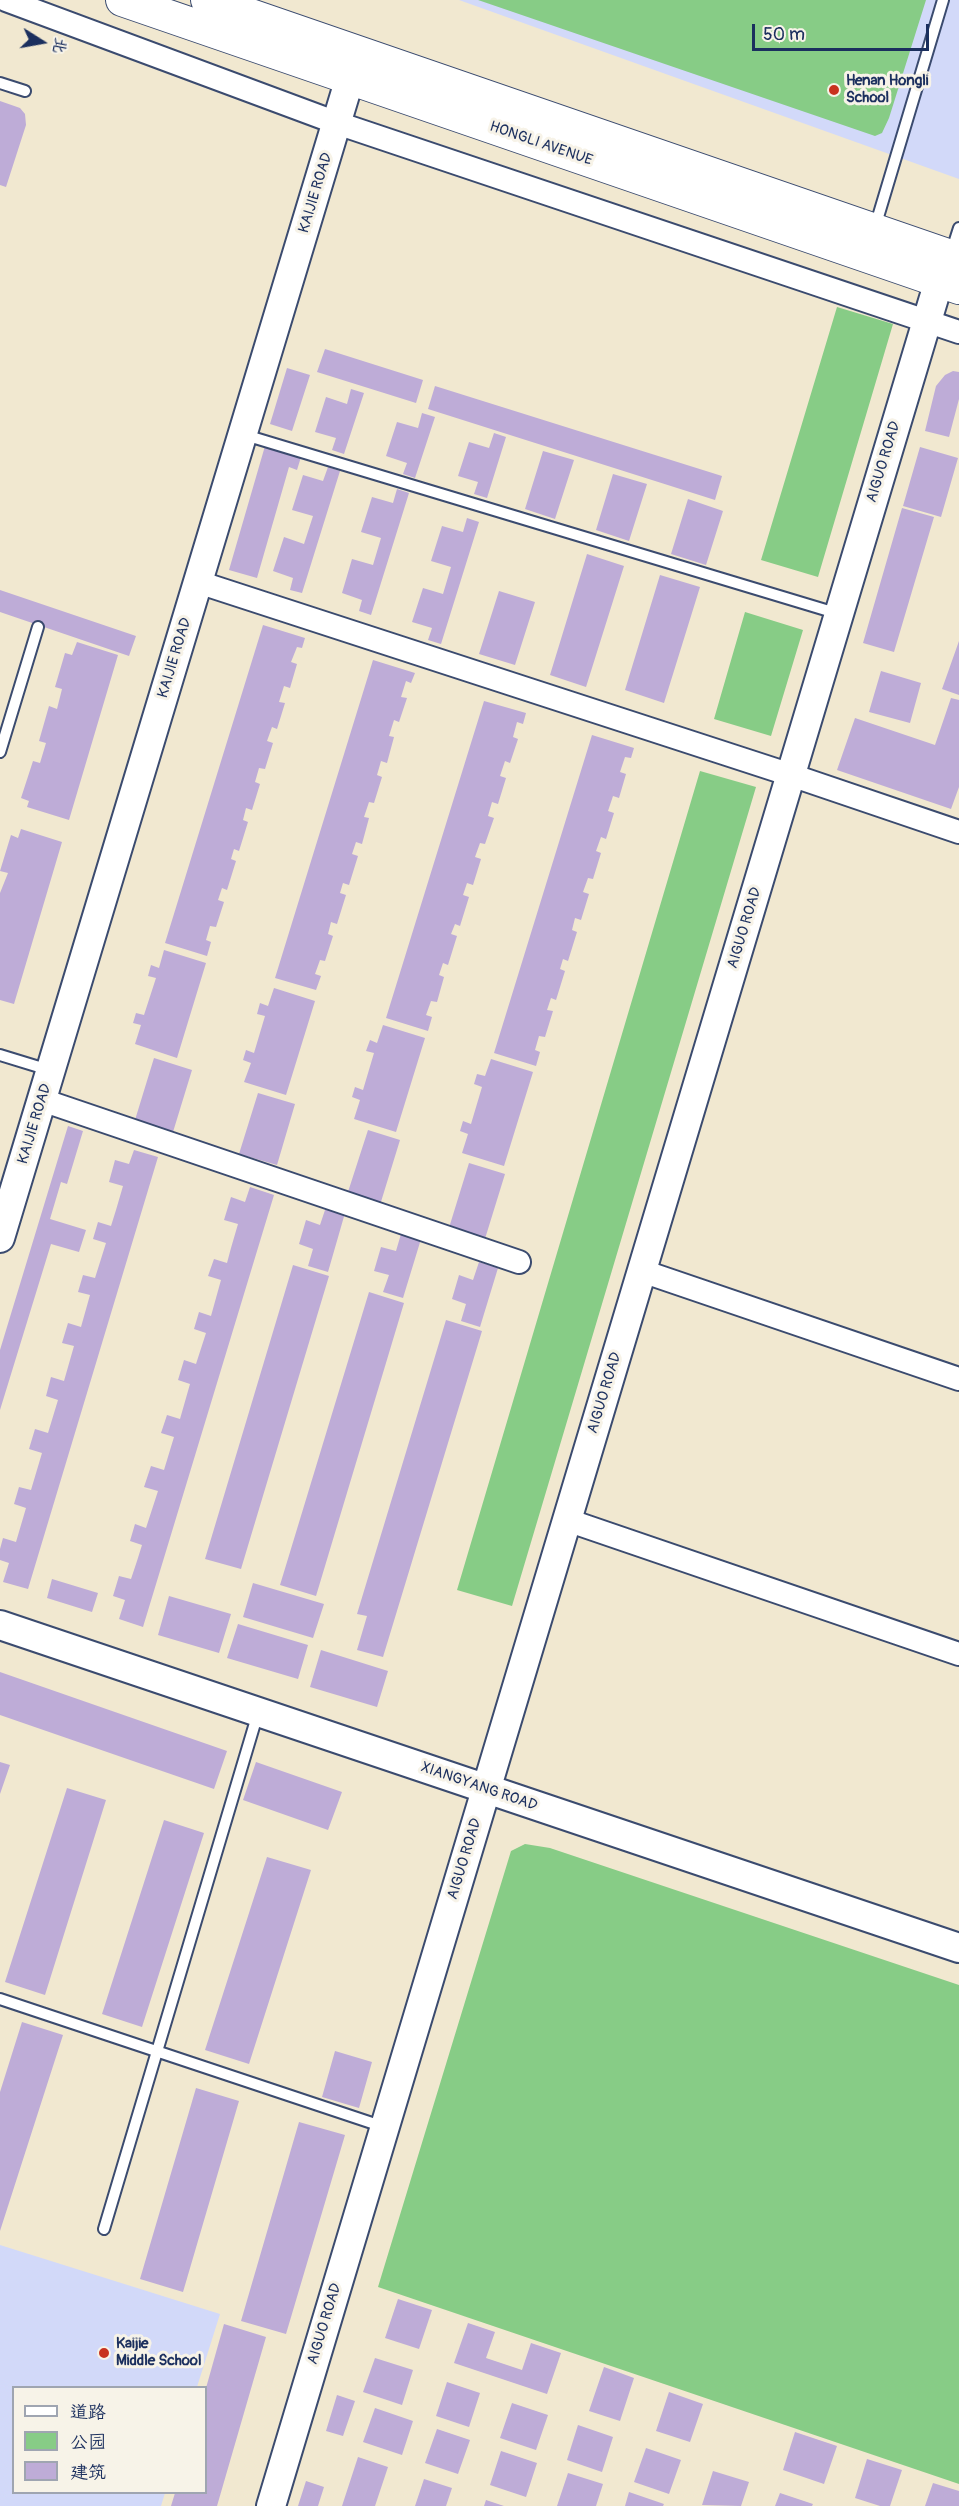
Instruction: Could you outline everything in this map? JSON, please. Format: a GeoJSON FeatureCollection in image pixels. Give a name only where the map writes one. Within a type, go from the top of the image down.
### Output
{"type":"FeatureCollection","features":[{"type":"Feature","properties":{"kind":"main road","name":"HONGLI AVENUE"},"geometry":{"type":"LineString","coordinates":[[122,0],[350,78],[953,262]]}},
{"type":"Feature","properties":{"kind":"main road","name":"HONGLI AVENUE"},"geometry":{"type":"LineString","coordinates":[[207,0],[874,230],[953,262]]}},
{"type":"Feature","properties":{"kind":"street"},"geometry":{"type":"LineString","coordinates":[[6,0],[337,123],[959,332]]}},
{"type":"Feature","properties":{"kind":"street","name":"KAIJIE ROAD"},"geometry":{"type":"LineString","coordinates":[[0,1238],[350,78]]}},
{"type":"Feature","properties":{"kind":"street","name":"AIGUO ROAD"},"geometry":{"type":"LineString","coordinates":[[271,2506],[926,322],[953,262]]}},
{"type":"Feature","properties":{"kind":"street"},"geometry":{"type":"LineString","coordinates":[[198,582],[959,832]]}},
{"type":"Feature","properties":{"kind":"street"},"geometry":{"type":"LineString","coordinates":[[42,1100],[519,1262]]}},
{"type":"Feature","properties":{"kind":"street"},"geometry":{"type":"LineString","coordinates":[[642,1271],[959,1379]]}},
{"type":"Feature","properties":{"kind":"street"},"geometry":{"type":"LineString","coordinates":[[567,1520],[959,1654]]}},
{"type":"Feature","properties":{"kind":"street","name":"XIANGYANG ROAD"},"geometry":{"type":"LineString","coordinates":[[0,1624],[959,1948]]}},
{"type":"Feature","properties":{"kind":"lane"},"geometry":{"type":"LineString","coordinates":[[874,230],[943,0]]}},
{"type":"Feature","properties":{"kind":"lane"},"geometry":{"type":"LineString","coordinates":[[0,83],[25,91]]}},
{"type":"Feature","properties":{"kind":"lane"},"geometry":{"type":"LineString","coordinates":[[243,434],[839,614]]}},
{"type":"Feature","properties":{"kind":"lane"},"geometry":{"type":"LineString","coordinates":[[0,752],[38,627]]}},
{"type":"Feature","properties":{"kind":"lane"},"geometry":{"type":"LineString","coordinates":[[0,1055],[51,1070]]}},
{"type":"Feature","properties":{"kind":"lane"},"geometry":{"type":"LineString","coordinates":[[104,2229],[258,1713]]}},
{"type":"Feature","properties":{"kind":"lane"},"geometry":{"type":"LineString","coordinates":[[0,1999],[385,2127]]}},
{"type":"Feature","properties":{"kind":"shaded area","name":"Henan Hongli School"},"geometry":{"type":"Polygon","coordinates":[[[459,0],[959,0],[959,179],[459,0]]]}},
{"type":"Feature","properties":{"kind":"shaded area","name":"Kaijie Middle School"},"geometry":{"type":"Polygon","coordinates":[[[0,2245],[220,2314],[197,2386],[12,2386],[12,2494],[165,2494],[161,2506],[0,2506],[0,2245]]]}},
{"type":"Feature","properties":{"kind":"green space","name":"Henan Hongli School"},"geometry":{"type":"Polygon","coordinates":[[[478,0],[926,0],[889,118],[882,133],[875,136],[478,0]]]}},
{"type":"Feature","properties":{"kind":"green space"},"geometry":{"type":"Polygon","coordinates":[[[837,307],[893,324],[818,577],[761,560],[837,307]]]}},
{"type":"Feature","properties":{"kind":"green space"},"geometry":{"type":"Polygon","coordinates":[[[745,612],[803,630],[771,736],[714,719],[745,612]]]}},
{"type":"Feature","properties":{"kind":"green space"},"geometry":{"type":"Polygon","coordinates":[[[700,771],[756,787],[512,1606],[457,1590],[700,771]]]}},
{"type":"Feature","properties":{"kind":"green space"},"geometry":{"type":"Polygon","coordinates":[[[525,1844],[550,1848],[959,1985],[959,2484],[378,2287],[511,1851],[525,1844]]]}},
{"type":"Feature","properties":{"kind":"building"},"geometry":{"type":"Polygon","coordinates":[[[0,101],[20,108],[25,114],[26,125],[6,187],[0,185],[0,101]]]}},
{"type":"Feature","properties":{"kind":"building"},"geometry":{"type":"Polygon","coordinates":[[[325,349],[423,380],[416,403],[317,372],[325,349]]]}},
{"type":"Feature","properties":{"kind":"building"},"geometry":{"type":"Polygon","coordinates":[[[287,368],[310,375],[292,431],[270,424],[287,368]]]}},
{"type":"Feature","properties":{"kind":"building"},"geometry":{"type":"Polygon","coordinates":[[[953,371],[959,372],[959,399],[949,437],[925,431],[936,386],[945,375],[953,371]]]}},
{"type":"Feature","properties":{"kind":"building"},"geometry":{"type":"Polygon","coordinates":[[[435,386],[722,476],[715,500],[428,409],[435,386]]]}},
{"type":"Feature","properties":{"kind":"building"},"geometry":{"type":"Polygon","coordinates":[[[351,389],[364,393],[344,454],[332,450],[336,438],[315,432],[326,397],[347,404],[351,389]]]}},
{"type":"Feature","properties":{"kind":"building"},"geometry":{"type":"Polygon","coordinates":[[[422,413],[435,417],[415,478],[403,474],[407,463],[386,456],[397,422],[418,428],[422,413]]]}},
{"type":"Feature","properties":{"kind":"building"},"geometry":{"type":"Polygon","coordinates":[[[494,433],[506,437],[487,498],[474,494],[478,482],[458,476],[469,442],[489,448],[494,433]]]}},
{"type":"Feature","properties":{"kind":"building"},"geometry":{"type":"Polygon","coordinates":[[[265,446],[301,457],[297,470],[289,467],[257,578],[229,570],[265,446]]]}},
{"type":"Feature","properties":{"kind":"building"},"geometry":{"type":"Polygon","coordinates":[[[920,447],[958,458],[941,517],[903,506],[920,447]]]}},
{"type":"Feature","properties":{"kind":"building"},"geometry":{"type":"Polygon","coordinates":[[[543,451],[574,460],[555,519],[525,509],[543,451]]]}},
{"type":"Feature","properties":{"kind":"building"},"geometry":{"type":"Polygon","coordinates":[[[328,467],[340,471],[302,593],[290,590],[293,578],[273,571],[284,537],[304,544],[313,516],[292,510],[303,475],[323,481],[328,467]]]}},
{"type":"Feature","properties":{"kind":"building"},"geometry":{"type":"Polygon","coordinates":[[[613,474],[647,484],[629,541],[596,530],[613,474]]]}},
{"type":"Feature","properties":{"kind":"building"},"geometry":{"type":"Polygon","coordinates":[[[397,489],[409,493],[371,615],[359,611],[362,600],[342,593],[352,559],[373,565],[381,538],[361,532],[372,497],[393,503],[397,489]]]}},
{"type":"Feature","properties":{"kind":"building"},"geometry":{"type":"Polygon","coordinates":[[[688,499],[723,511],[706,565],[671,554],[688,499]]]}},
{"type":"Feature","properties":{"kind":"building"},"geometry":{"type":"Polygon","coordinates":[[[902,508],[934,517],[894,652],[863,643],[902,508]]]}},
{"type":"Feature","properties":{"kind":"building"},"geometry":{"type":"Polygon","coordinates":[[[467,518],[479,522],[441,644],[428,640],[432,628],[412,622],[423,588],[443,594],[451,567],[431,561],[442,526],[463,532],[467,518]]]}},
{"type":"Feature","properties":{"kind":"building"},"geometry":{"type":"Polygon","coordinates":[[[587,554],[624,566],[586,687],[550,675],[587,554]]]}},
{"type":"Feature","properties":{"kind":"building"},"geometry":{"type":"Polygon","coordinates":[[[660,575],[700,587],[664,703],[625,690],[660,575]]]}},
{"type":"Feature","properties":{"kind":"building"},"geometry":{"type":"Polygon","coordinates":[[[0,590],[136,636],[129,656],[0,612],[0,590]]]}},
{"type":"Feature","properties":{"kind":"building"},"geometry":{"type":"Polygon","coordinates":[[[499,591],[535,602],[515,665],[479,654],[499,591]]]}},
{"type":"Feature","properties":{"kind":"building"},"geometry":{"type":"Polygon","coordinates":[[[263,625],[305,638],[302,648],[297,647],[291,662],[297,664],[290,688],[284,686],[279,702],[285,703],[277,729],[272,727],[267,741],[273,743],[265,769],[259,768],[255,782],[260,784],[252,810],[246,808],[243,820],[248,822],[239,851],[234,849],[231,859],[236,861],[227,890],[222,888],[218,900],[224,902],[216,927],[210,926],[206,940],[211,942],[207,956],[165,943],[263,625]]]}},
{"type":"Feature","properties":{"kind":"building"},"geometry":{"type":"Polygon","coordinates":[[[959,641],[959,695],[942,689],[959,641]]]}},
{"type":"Feature","properties":{"kind":"building"},"geometry":{"type":"Polygon","coordinates":[[[77,642],[118,655],[69,820],[27,807],[29,801],[21,798],[33,761],[40,763],[46,743],[39,741],[49,706],[57,709],[62,689],[55,687],[65,653],[72,655],[77,642]]]}},
{"type":"Feature","properties":{"kind":"building"},"geometry":{"type":"Polygon","coordinates":[[[373,660],[415,673],[411,683],[406,681],[401,697],[407,698],[399,722],[394,720],[389,736],[394,737],[387,763],[381,761],[377,775],[382,777],[374,803],[369,802],[364,817],[369,818],[362,844],[356,842],[352,854],[358,856],[349,885],[343,883],[340,893],[346,895],[337,924],[331,922],[328,934],[333,936],[325,961],[320,960],[315,974],[321,976],[316,990],[275,978],[373,660]]]}},
{"type":"Feature","properties":{"kind":"building"},"geometry":{"type":"Polygon","coordinates":[[[881,671],[921,683],[910,723],[869,712],[881,671]]]}},
{"type":"Feature","properties":{"kind":"building"},"geometry":{"type":"Polygon","coordinates":[[[951,698],[959,700],[959,787],[951,809],[837,770],[855,718],[935,745],[951,698]]]}},
{"type":"Feature","properties":{"kind":"building"},"geometry":{"type":"Polygon","coordinates":[[[484,701],[526,713],[523,724],[517,722],[513,737],[518,739],[510,763],[505,761],[500,776],[506,778],[498,804],[492,802],[488,816],[494,818],[485,844],[480,843],[475,857],[481,859],[473,885],[467,883],[463,895],[469,897],[460,926],[455,924],[451,934],[457,936],[448,965],[443,963],[439,975],[444,977],[437,1002],[431,1001],[426,1015],[432,1017],[428,1031],[386,1018],[484,701]]]}},
{"type":"Feature","properties":{"kind":"building"},"geometry":{"type":"Polygon","coordinates":[[[592,735],[634,748],[631,758],[625,757],[620,772],[626,774],[619,798],[613,796],[608,811],[614,813],[606,839],[601,837],[596,851],[601,853],[593,879],[588,878],[583,892],[589,894],[581,920],[575,918],[572,930],[577,932],[568,961],[563,959],[560,969],[565,971],[556,1000],[551,998],[547,1010],[553,1011],[545,1037],[539,1036],[535,1050],[540,1052],[536,1066],[494,1053],[592,735]]]}},
{"type":"Feature","properties":{"kind":"building"},"geometry":{"type":"Polygon","coordinates":[[[21,829],[62,842],[14,1004],[0,1000],[0,893],[8,873],[0,871],[11,835],[18,838],[21,829]]]}},
{"type":"Feature","properties":{"kind":"building"},"geometry":{"type":"Polygon","coordinates":[[[164,950],[206,963],[177,1058],[135,1044],[141,1025],[133,1023],[136,1013],[144,1015],[156,978],[148,976],[151,965],[159,968],[164,950]]]}},
{"type":"Feature","properties":{"kind":"building"},"geometry":{"type":"Polygon","coordinates":[[[274,988],[315,1001],[286,1095],[244,1082],[251,1063],[243,1060],[246,1050],[254,1053],[265,1016],[257,1014],[260,1003],[268,1006],[274,988]]]}},
{"type":"Feature","properties":{"kind":"building"},"geometry":{"type":"Polygon","coordinates":[[[383,1025],[425,1038],[396,1132],[354,1119],[360,1100],[352,1097],[355,1087],[363,1090],[374,1053],[366,1051],[370,1040],[377,1043],[383,1025]]]}},
{"type":"Feature","properties":{"kind":"building"},"geometry":{"type":"Polygon","coordinates":[[[154,1058],[192,1070],[173,1132],[135,1120],[154,1058]]]}},
{"type":"Feature","properties":{"kind":"building"},"geometry":{"type":"Polygon","coordinates":[[[491,1059],[533,1072],[504,1166],[462,1153],[468,1134],[460,1131],[463,1121],[471,1124],[482,1087],[474,1084],[477,1074],[485,1076],[491,1059]]]}},
{"type":"Feature","properties":{"kind":"building"},"geometry":{"type":"Polygon","coordinates":[[[258,1093],[295,1104],[277,1165],[239,1154],[258,1093]]]}},
{"type":"Feature","properties":{"kind":"building"},"geometry":{"type":"Polygon","coordinates":[[[68,1126],[83,1131],[67,1184],[61,1182],[50,1219],[86,1230],[79,1252],[51,1244],[0,1410],[0,1350],[68,1126]]]}},
{"type":"Feature","properties":{"kind":"building"},"geometry":{"type":"Polygon","coordinates":[[[368,1130],[400,1140],[380,1205],[347,1195],[368,1130]]]}},
{"type":"Feature","properties":{"kind":"building"},"geometry":{"type":"Polygon","coordinates":[[[134,1150],[158,1157],[28,1589],[3,1582],[9,1563],[0,1560],[0,1549],[3,1538],[16,1542],[26,1508],[14,1504],[19,1487],[31,1490],[42,1453],[29,1449],[35,1429],[48,1433],[58,1400],[46,1396],[51,1377],[64,1381],[74,1346],[62,1343],[68,1323],[81,1327],[90,1295],[78,1292],[83,1275],[95,1278],[106,1243],[93,1239],[98,1222],[111,1226],[116,1210],[123,1186],[109,1182],[115,1160],[129,1164],[134,1150]]]}},
{"type":"Feature","properties":{"kind":"building"},"geometry":{"type":"Polygon","coordinates":[[[469,1163],[505,1174],[484,1242],[448,1231],[469,1163]]]}},
{"type":"Feature","properties":{"kind":"building"},"geometry":{"type":"Polygon","coordinates":[[[250,1187],[274,1195],[143,1627],[119,1619],[125,1600],[113,1596],[119,1576],[131,1579],[142,1545],[130,1541],[135,1524],[146,1528],[158,1491],[144,1487],[151,1466],[164,1470],[174,1437],[161,1433],[167,1415],[180,1419],[190,1384],[178,1380],[184,1360],[196,1364],[206,1333],[194,1329],[199,1312],[211,1316],[221,1280],[208,1276],[214,1259],[227,1263],[238,1224],[224,1220],[231,1197],[245,1202],[250,1187]]]}},
{"type":"Feature","properties":{"kind":"building"},"geometry":{"type":"Polygon","coordinates":[[[326,1207],[345,1213],[328,1272],[308,1266],[313,1249],[299,1244],[306,1220],[320,1225],[326,1207]]]}},
{"type":"Feature","properties":{"kind":"building"},"geometry":{"type":"Polygon","coordinates":[[[401,1234],[421,1239],[403,1298],[383,1292],[389,1275],[374,1271],[381,1247],[396,1251],[401,1234]]]}},
{"type":"Feature","properties":{"kind":"building"},"geometry":{"type":"Polygon","coordinates":[[[479,1262],[498,1268],[480,1327],[461,1321],[466,1304],[452,1299],[459,1275],[473,1280],[479,1262]]]}},
{"type":"Feature","properties":{"kind":"building"},"geometry":{"type":"Polygon","coordinates":[[[293,1265],[329,1276],[241,1569],[205,1559],[293,1265]]]}},
{"type":"Feature","properties":{"kind":"building"},"geometry":{"type":"Polygon","coordinates":[[[369,1292],[404,1303],[316,1596],[280,1585],[369,1292]]]}},
{"type":"Feature","properties":{"kind":"building"},"geometry":{"type":"Polygon","coordinates":[[[446,1320],[482,1331],[383,1657],[357,1650],[367,1616],[357,1614],[446,1320]]]}},
{"type":"Feature","properties":{"kind":"building"},"geometry":{"type":"Polygon","coordinates":[[[52,1579],[98,1593],[92,1612],[47,1598],[52,1579]]]}},
{"type":"Feature","properties":{"kind":"building"},"geometry":{"type":"Polygon","coordinates":[[[253,1583],[324,1604],[313,1638],[243,1617],[253,1583]]]}},
{"type":"Feature","properties":{"kind":"building"},"geometry":{"type":"Polygon","coordinates":[[[169,1596],[231,1614],[219,1653],[158,1635],[169,1596]]]}},
{"type":"Feature","properties":{"kind":"building"},"geometry":{"type":"Polygon","coordinates":[[[238,1624],[308,1645],[298,1679],[227,1658],[238,1624]]]}},
{"type":"Feature","properties":{"kind":"building"},"geometry":{"type":"Polygon","coordinates":[[[321,1650],[388,1671],[377,1707],[310,1687],[321,1650]]]}},
{"type":"Feature","properties":{"kind":"building"},"geometry":{"type":"Polygon","coordinates":[[[0,1672],[227,1751],[214,1789],[0,1715],[0,1672]]]}},
{"type":"Feature","properties":{"kind":"building"},"geometry":{"type":"Polygon","coordinates":[[[0,1762],[10,1765],[0,1794],[0,1762]]]}},
{"type":"Feature","properties":{"kind":"building"},"geometry":{"type":"Polygon","coordinates":[[[256,1762],[342,1792],[328,1830],[243,1800],[256,1762]]]}},
{"type":"Feature","properties":{"kind":"building"},"geometry":{"type":"Polygon","coordinates":[[[67,1788],[106,1800],[45,1995],[5,1982],[67,1788]]]}},
{"type":"Feature","properties":{"kind":"building"},"geometry":{"type":"Polygon","coordinates":[[[164,1820],[204,1833],[142,2027],[102,2014],[164,1820]]]}},
{"type":"Feature","properties":{"kind":"building"},"geometry":{"type":"Polygon","coordinates":[[[267,1857],[311,1870],[249,2064],[205,2050],[267,1857]]]}},
{"type":"Feature","properties":{"kind":"building"},"geometry":{"type":"Polygon","coordinates":[[[22,2022],[63,2035],[0,2231],[0,2092],[22,2022]]]}},
{"type":"Feature","properties":{"kind":"building"},"geometry":{"type":"Polygon","coordinates":[[[335,2051],[372,2062],[359,2108],[322,2097],[335,2051]]]}},
{"type":"Feature","properties":{"kind":"building"},"geometry":{"type":"Polygon","coordinates":[[[196,2088],[239,2101],[183,2292],[140,2279],[196,2088]]]}},
{"type":"Feature","properties":{"kind":"building"},"geometry":{"type":"Polygon","coordinates":[[[299,2122],[345,2135],[286,2334],[241,2321],[299,2122]]]}},
{"type":"Feature","properties":{"kind":"building"},"geometry":{"type":"Polygon","coordinates":[[[398,2299],[432,2310],[419,2349],[385,2338],[398,2299]]]}},
{"type":"Feature","properties":{"kind":"building"},"geometry":{"type":"Polygon","coordinates":[[[468,2323],[495,2332],[486,2358],[522,2370],[531,2343],[561,2353],[547,2394],[454,2363],[468,2323]]]}},
{"type":"Feature","properties":{"kind":"building"},"geometry":{"type":"Polygon","coordinates":[[[224,2324],[266,2337],[217,2506],[171,2506],[175,2494],[207,2494],[207,2386],[224,2324]]]}},
{"type":"Feature","properties":{"kind":"building"},"geometry":{"type":"Polygon","coordinates":[[[375,2358],[413,2370],[402,2405],[363,2392],[375,2358]]]}},
{"type":"Feature","properties":{"kind":"building"},"geometry":{"type":"Polygon","coordinates":[[[604,2367],[634,2378],[620,2421],[589,2411],[604,2367]]]}},
{"type":"Feature","properties":{"kind":"building"},"geometry":{"type":"Polygon","coordinates":[[[447,2382],[480,2393],[469,2427],[436,2416],[447,2382]]]}},
{"type":"Feature","properties":{"kind":"building"},"geometry":{"type":"Polygon","coordinates":[[[669,2392],[703,2404],[690,2442],[656,2431],[669,2392]]]}},
{"type":"Feature","properties":{"kind":"building"},"geometry":{"type":"Polygon","coordinates":[[[337,2395],[355,2401],[343,2436],[326,2431],[337,2395]]]}},
{"type":"Feature","properties":{"kind":"building"},"geometry":{"type":"Polygon","coordinates":[[[512,2403],[548,2415],[536,2450],[500,2438],[512,2403]]]}},
{"type":"Feature","properties":{"kind":"building"},"geometry":{"type":"Polygon","coordinates":[[[375,2408],[413,2421],[402,2455],[363,2442],[375,2408]]]}},
{"type":"Feature","properties":{"kind":"building"},"geometry":{"type":"Polygon","coordinates":[[[578,2425],[613,2437],[602,2472],[567,2460],[578,2425]]]}},
{"type":"Feature","properties":{"kind":"building"},"geometry":{"type":"Polygon","coordinates":[[[437,2429],[470,2440],[458,2474],[425,2463],[437,2429]]]}},
{"type":"Feature","properties":{"kind":"building"},"geometry":{"type":"Polygon","coordinates":[[[795,2432],[837,2446],[824,2484],[783,2470],[795,2432]]]}},
{"type":"Feature","properties":{"kind":"building"},"geometry":{"type":"Polygon","coordinates":[[[646,2448],[681,2460],[669,2494],[634,2482],[646,2448]]]}},
{"type":"Feature","properties":{"kind":"building"},"geometry":{"type":"Polygon","coordinates":[[[501,2451],[537,2463],[526,2497],[490,2485],[501,2451]]]}},
{"type":"Feature","properties":{"kind":"building"},"geometry":{"type":"Polygon","coordinates":[[[358,2457],[388,2467],[375,2506],[342,2506],[358,2457]]]}},
{"type":"Feature","properties":{"kind":"building"},"geometry":{"type":"Polygon","coordinates":[[[867,2459],[902,2470],[890,2506],[880,2506],[855,2498],[867,2459]]]}},
{"type":"Feature","properties":{"kind":"building"},"geometry":{"type":"Polygon","coordinates":[[[713,2471],[749,2482],[741,2506],[702,2505],[713,2471]]]}},
{"type":"Feature","properties":{"kind":"building"},"geometry":{"type":"Polygon","coordinates":[[[568,2473],[603,2484],[596,2506],[557,2506],[568,2473]]]}},
{"type":"Feature","properties":{"kind":"building"},"geometry":{"type":"Polygon","coordinates":[[[424,2479],[452,2488],[446,2506],[415,2506],[424,2479]]]}},
{"type":"Feature","properties":{"kind":"building"},"geometry":{"type":"Polygon","coordinates":[[[306,2481],[324,2487],[318,2506],[298,2506],[306,2481]]]}},
{"type":"Feature","properties":{"kind":"building"},"geometry":{"type":"Polygon","coordinates":[[[933,2483],[959,2491],[959,2506],[925,2506],[933,2483]]]}},
{"type":"Feature","properties":{"kind":"building"},"geometry":{"type":"Polygon","coordinates":[[[629,2492],[664,2504],[663,2506],[625,2506],[629,2492]]]}},
{"type":"Feature","properties":{"kind":"building"},"geometry":{"type":"Polygon","coordinates":[[[780,2493],[813,2504],[812,2506],[775,2506],[780,2493]]]}},
{"type":"Feature","properties":{"kind":"building"},"geometry":{"type":"Polygon","coordinates":[[[486,2500],[504,2506],[484,2506],[486,2500]]]}},
{"type":"Feature","properties":{"kind":"place","name":"Henan Hongli School"},"geometry":{"type":"Point","coordinates":[834,90]}},
{"type":"Feature","properties":{"kind":"place","name":"Kaijie Middle School"},"geometry":{"type":"Point","coordinates":[104,2353]}}]}
